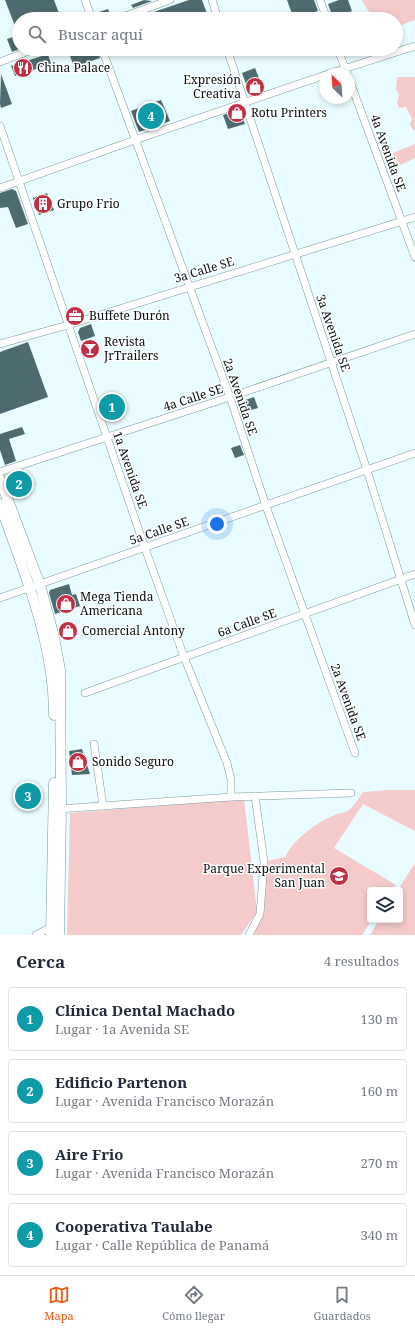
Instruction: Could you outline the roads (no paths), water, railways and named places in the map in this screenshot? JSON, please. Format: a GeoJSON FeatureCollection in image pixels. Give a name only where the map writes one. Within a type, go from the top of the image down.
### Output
{"type":"FeatureCollection","features":[{"type":"Feature","properties":{"kind":"main road"},"geometry":{"type":"LineString","coordinates":[[0,479],[35,587],[57,709],[57,809],[54,928],[59,935]]}},
{"type":"Feature","properties":{"kind":"main road"},"geometry":{"type":"LineString","coordinates":[[0,504],[35,587]]}},
{"type":"Feature","properties":{"kind":"street"},"geometry":{"type":"LineString","coordinates":[[85,0],[89,12]]}},
{"type":"Feature","properties":{"kind":"street"},"geometry":{"type":"LineString","coordinates":[[136,12],[170,0]]}},
{"type":"Feature","properties":{"kind":"street"},"geometry":{"type":"LineString","coordinates":[[212,0],[216,12]]}},
{"type":"Feature","properties":{"kind":"street"},"geometry":{"type":"LineString","coordinates":[[320,0],[324,12]]}},
{"type":"Feature","properties":{"kind":"street"},"geometry":{"type":"LineString","coordinates":[[403,50],[415,46]]}},
{"type":"Feature","properties":{"kind":"street"},"geometry":{"type":"LineString","coordinates":[[0,62],[16,56]]}},
{"type":"Feature","properties":{"kind":"street","name":"2a Avenida SE"},"geometry":{"type":"LineString","coordinates":[[105,56],[230,397],[266,506],[355,754]]}},
{"type":"Feature","properties":{"kind":"street","name":"3a Avenida SE"},"geometry":{"type":"LineString","coordinates":[[229,56],[367,470],[415,625]]}},
{"type":"Feature","properties":{"kind":"street"},"geometry":{"type":"LineString","coordinates":[[341,56],[345,68]]}},
{"type":"Feature","properties":{"kind":"street"},"geometry":{"type":"LineString","coordinates":[[354,68],[387,56]]}},
{"type":"Feature","properties":{"kind":"street"},"geometry":{"type":"LineString","coordinates":[[0,188],[319,76]]}},
{"type":"Feature","properties":{"kind":"street","name":"4a Avenida SE"},"geometry":{"type":"LineString","coordinates":[[355,96],[415,257]]}},
{"type":"Feature","properties":{"kind":"street","name":"1a Avenida SE"},"geometry":{"type":"LineString","coordinates":[[0,126],[145,548],[184,657],[227,763],[231,779],[231,797]]}},
{"type":"Feature","properties":{"kind":"street","name":"3a Calle SE"},"geometry":{"type":"LineString","coordinates":[[0,344],[68,325],[188,286],[295,255],[415,217]]}},
{"type":"Feature","properties":{"kind":"street","name":"4a Calle SE"},"geometry":{"type":"LineString","coordinates":[[0,472],[230,397],[415,334]]}},
{"type":"Feature","properties":{"kind":"street","name":"5a Calle SE"},"geometry":{"type":"LineString","coordinates":[[0,598],[415,453]]}},
{"type":"Feature","properties":{"kind":"street","name":"6a Calle SE"},"geometry":{"type":"LineString","coordinates":[[85,693],[400,578],[415,574]]}},
{"type":"Feature","properties":{"kind":"street"},"geometry":{"type":"LineString","coordinates":[[94,744],[103,806]]}},
{"type":"Feature","properties":{"kind":"street"},"geometry":{"type":"LineString","coordinates":[[57,809],[231,797],[351,793]]}},
{"type":"Feature","properties":{"kind":"street"},"geometry":{"type":"LineString","coordinates":[[249,935],[260,914],[264,862],[255,796]]}},
{"type":"Feature","properties":{"kind":"street"},"geometry":{"type":"LineString","coordinates":[[36,935],[54,928]]}},
{"type":"Feature","properties":{"kind":"place","name":"China Palace"},"geometry":{"type":"Point","coordinates":[23,68]}},
{"type":"Feature","properties":{"kind":"place","name":"Expresión Creativa"},"geometry":{"type":"Point","coordinates":[255,87]}},
{"type":"Feature","properties":{"kind":"place","name":"Rotu Printers"},"geometry":{"type":"Point","coordinates":[237,113]}},
{"type":"Feature","properties":{"kind":"place","name":"Cooperativa Taulabe"},"geometry":{"type":"Point","coordinates":[151,116]}},
{"type":"Feature","properties":{"kind":"place","name":"Grupo Frio"},"geometry":{"type":"Point","coordinates":[43,204]}},
{"type":"Feature","properties":{"kind":"place","name":"Buffete Durón"},"geometry":{"type":"Point","coordinates":[75,316]}},
{"type":"Feature","properties":{"kind":"place","name":"Revista JrTrailers"},"geometry":{"type":"Point","coordinates":[90,349]}},
{"type":"Feature","properties":{"kind":"place","name":"Clínica Dental Machado"},"geometry":{"type":"Point","coordinates":[112,407]}},
{"type":"Feature","properties":{"kind":"place","name":"Edificio Partenon"},"geometry":{"type":"Point","coordinates":[19,484]}},
{"type":"Feature","properties":{"kind":"place","name":"Mega Tienda Americana"},"geometry":{"type":"Point","coordinates":[66,604]}},
{"type":"Feature","properties":{"kind":"place","name":"Comercial Antony"},"geometry":{"type":"Point","coordinates":[68,631]}},
{"type":"Feature","properties":{"kind":"place","name":"Sonido Seguro"},"geometry":{"type":"Point","coordinates":[78,762]}},
{"type":"Feature","properties":{"kind":"place","name":"Aire Frio"},"geometry":{"type":"Point","coordinates":[28,796]}},
{"type":"Feature","properties":{"kind":"place","name":"Parque Experimental San Juan"},"geometry":{"type":"Point","coordinates":[339,876]}}]}
